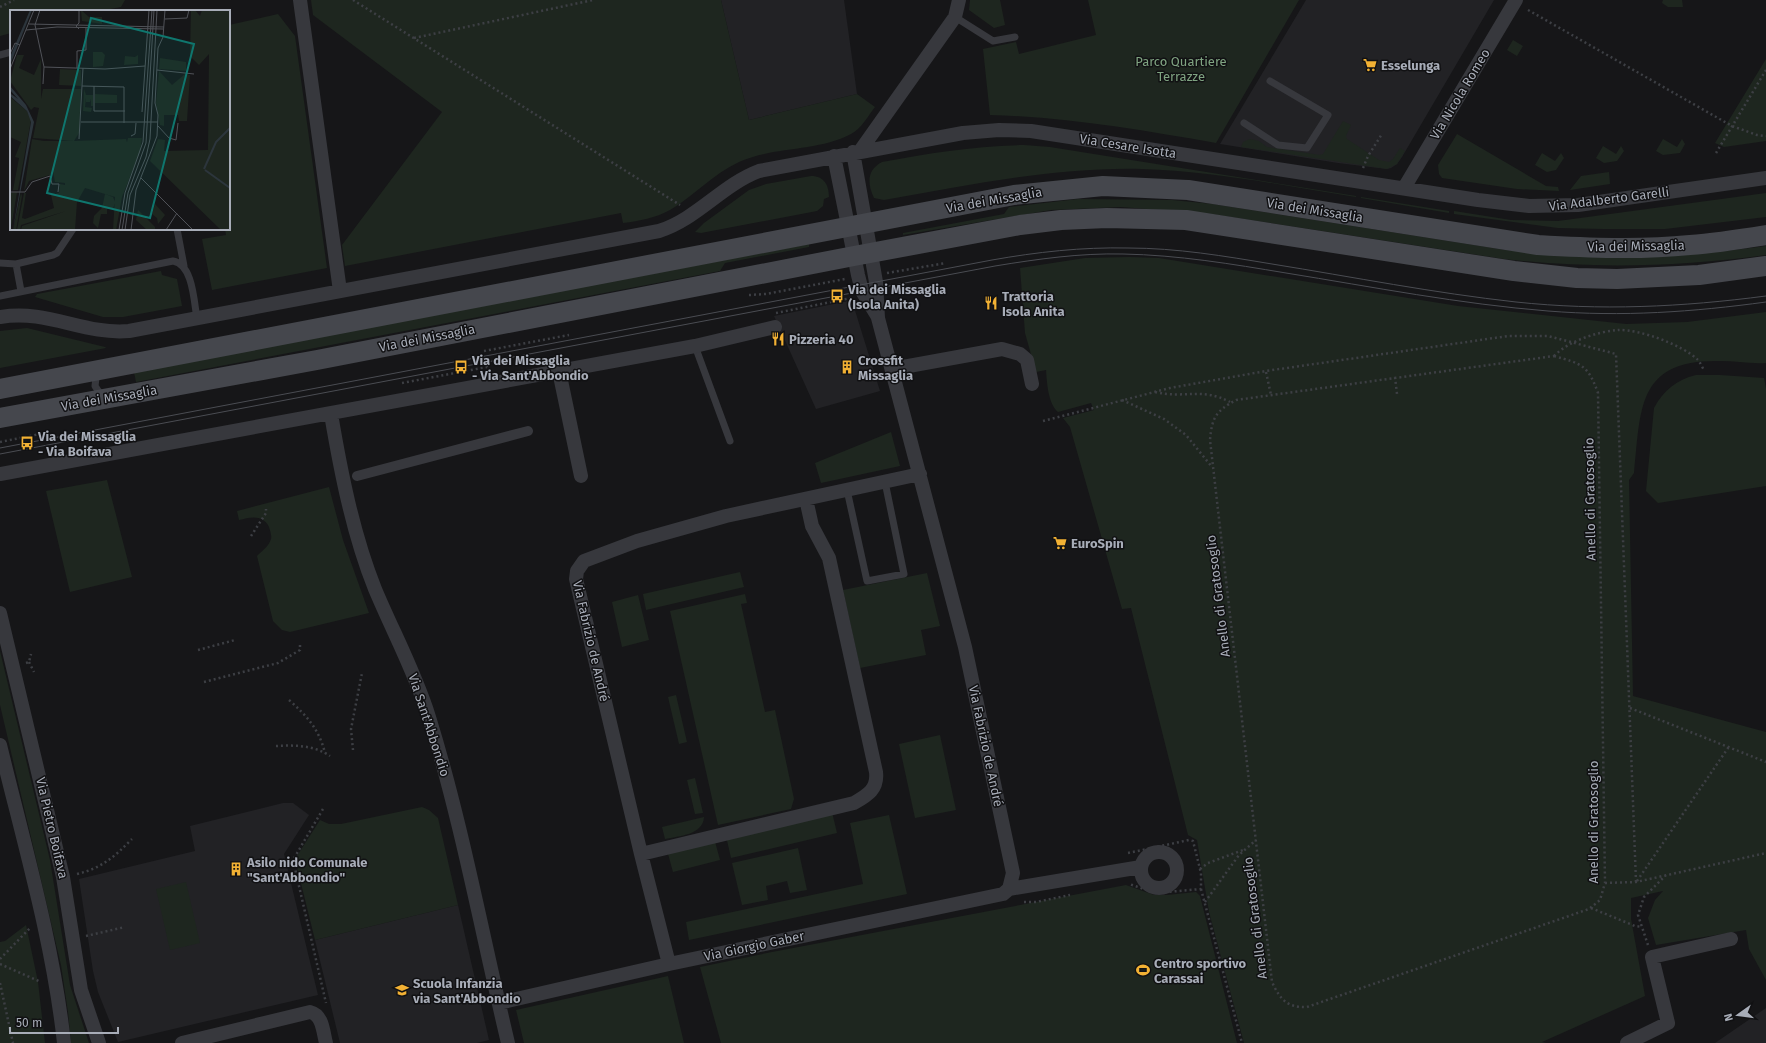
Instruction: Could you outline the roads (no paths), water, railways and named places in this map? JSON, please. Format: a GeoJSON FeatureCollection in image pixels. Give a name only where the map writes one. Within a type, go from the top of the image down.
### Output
{"type":"FeatureCollection","features":[{"type":"Feature","properties":{"kind":"main road","name":"Via dei Missaglia"},"geometry":{"type":"LineString","coordinates":[[0,389],[1014,195],[1104,186],[1188,190],[1538,245],[1595,248],[1659,247],[1690,245],[1766,235]]}},
{"type":"Feature","properties":{"kind":"main road","name":"Via dei Missaglia"},"geometry":{"type":"LineString","coordinates":[[0,418],[325,358],[862,254],[1020,225],[1061,220],[1148,218],[1186,220],[1514,271],[1577,278],[1699,275],[1766,266]]}},
{"type":"Feature","properties":{"kind":"street"},"geometry":{"type":"LineString","coordinates":[[300,0],[340,291]]}},
{"type":"Feature","properties":{"kind":"street"},"geometry":{"type":"LineString","coordinates":[[857,226],[857,152],[955,17],[959,0]]}},
{"type":"Feature","properties":{"kind":"street","name":"Via Nicola Romeo"},"geometry":{"type":"LineString","coordinates":[[1404,188],[1516,0]]}},
{"type":"Feature","properties":{"kind":"street","name":"Via Cesare Isotta"},"geometry":{"type":"LineString","coordinates":[[857,152],[963,133],[999,130],[1031,131],[1404,188]]}},
{"type":"Feature","properties":{"kind":"street"},"geometry":{"type":"LineString","coordinates":[[0,317],[19,314],[37,315],[96,330],[116,332],[197,319],[659,231],[677,224],[694,214],[734,184],[751,174],[768,169],[857,152]]}},
{"type":"Feature","properties":{"kind":"street"},"geometry":{"type":"LineString","coordinates":[[834,156],[857,226],[862,254]]}},
{"type":"Feature","properties":{"kind":"street","name":"Via Adalberto Garelli"},"geometry":{"type":"LineString","coordinates":[[1404,188],[1503,204],[1557,206],[1766,178]]}},
{"type":"Feature","properties":{"kind":"street","name":"Via Fabrizio de André"},"geometry":{"type":"LineString","coordinates":[[862,254],[862,291],[878,318],[965,647],[1013,873],[1009,889]]}},
{"type":"Feature","properties":{"kind":"street"},"geometry":{"type":"LineString","coordinates":[[0,474],[695,346],[775,327]]}},
{"type":"Feature","properties":{"kind":"street"},"geometry":{"type":"LineString","coordinates":[[892,369],[1002,349],[1020,354],[1027,360],[1032,384]]}},
{"type":"Feature","properties":{"kind":"street"},"geometry":{"type":"LineString","coordinates":[[560,371],[581,476]]}},
{"type":"Feature","properties":{"kind":"street","name":"Via Sant'Abbondio"},"geometry":{"type":"LineString","coordinates":[[331,414],[353,522],[375,589],[409,662],[430,723],[448,786],[508,1043]]}},
{"type":"Feature","properties":{"kind":"street"},"geometry":{"type":"LineString","coordinates":[[357,476],[528,431]]}},
{"type":"Feature","properties":{"kind":"street","name":"Via Fabrizio de André"},"geometry":{"type":"LineString","coordinates":[[669,964],[641,854],[576,579],[577,571],[584,561],[636,541],[769,505],[806,499],[920,474]]}},
{"type":"Feature","properties":{"kind":"street"},"geometry":{"type":"LineString","coordinates":[[641,854],[854,803],[873,790],[877,780],[876,772],[829,558],[812,526],[806,499]]}},
{"type":"Feature","properties":{"kind":"street","name":"Via Pietro Boifava"},"geometry":{"type":"LineString","coordinates":[[0,613],[63,877],[81,990],[99,1043]]}},
{"type":"Feature","properties":{"kind":"street"},"geometry":{"type":"LineString","coordinates":[[0,745],[41,915],[57,995],[64,1043]]}},
{"type":"Feature","properties":{"kind":"street"},"geometry":{"type":"LineString","coordinates":[[1009,889],[1141,867]]}},
{"type":"Feature","properties":{"kind":"street","name":"Via Giorgio Gaber"},"geometry":{"type":"LineString","coordinates":[[499,1003],[669,964],[1003,894],[1009,889]]}},
{"type":"Feature","properties":{"kind":"street"},"geometry":{"type":"LineString","coordinates":[[1627,1043],[1668,1023],[1652,957],[1730,939]]}},
{"type":"Feature","properties":{"kind":"street"},"geometry":{"type":"LineString","coordinates":[[182,1043],[310,1012],[318,1016],[326,1043]]}},
{"type":"Feature","properties":{"kind":"lane"},"geometry":{"type":"LineString","coordinates":[[955,17],[993,41],[1015,37]]}},
{"type":"Feature","properties":{"kind":"lane"},"geometry":{"type":"LineString","coordinates":[[0,55],[10,52]]}},
{"type":"Feature","properties":{"kind":"lane"},"geometry":{"type":"LineString","coordinates":[[1244,123],[1278,145],[1308,148],[1328,115],[1270,81]]}},
{"type":"Feature","properties":{"kind":"lane"},"geometry":{"type":"LineString","coordinates":[[0,263],[16,264],[53,255],[57,253],[72,230]]}},
{"type":"Feature","properties":{"kind":"lane"},"geometry":{"type":"LineString","coordinates":[[177,230],[184,266],[189,276],[197,319]]}},
{"type":"Feature","properties":{"kind":"lane"},"geometry":{"type":"LineString","coordinates":[[0,296],[173,261],[184,266]]}},
{"type":"Feature","properties":{"kind":"lane"},"geometry":{"type":"LineString","coordinates":[[16,264],[22,291]]}},
{"type":"Feature","properties":{"kind":"lane"},"geometry":{"type":"LineString","coordinates":[[695,346],[730,441]]}},
{"type":"Feature","properties":{"kind":"lane"},"geometry":{"type":"LineString","coordinates":[[106,369],[98,376],[95,386],[99,392],[112,397]]}},
{"type":"Feature","properties":{"kind":"lane"},"geometry":{"type":"LineString","coordinates":[[847,490],[867,581],[904,574],[885,482]]}},
{"type":"Feature","properties":{"kind":"tram line"},"geometry":{"type":"LineString","coordinates":[[0,448],[992,260],[1094,248],[1146,248],[1200,253],[1455,294],[1547,305],[1610,307],[1672,305],[1766,296]]}},
{"type":"Feature","properties":{"kind":"tram line"},"geometry":{"type":"LineString","coordinates":[[0,454],[995,266],[1075,256],[1123,254],[1205,260],[1449,300],[1515,308],[1576,313],[1603,314],[1684,311],[1766,302]]}},
{"type":"Feature","properties":{"kind":"place","name":"Esselunga"},"geometry":{"type":"Point","coordinates":[1370,65]}},
{"type":"Feature","properties":{"kind":"place","name":"Via dei Missaglia (Isola Anita)"},"geometry":{"type":"Point","coordinates":[837,296]}},
{"type":"Feature","properties":{"kind":"place","name":"Trattoria Isola Anita"},"geometry":{"type":"Point","coordinates":[991,303]}},
{"type":"Feature","properties":{"kind":"place","name":"Pizzeria 40"},"geometry":{"type":"Point","coordinates":[778,339]}},
{"type":"Feature","properties":{"kind":"place","name":"Via dei Missaglia - Via Sant'Abbondio"},"geometry":{"type":"Point","coordinates":[461,367]}},
{"type":"Feature","properties":{"kind":"place","name":"Crossfit Missaglia"},"geometry":{"type":"Point","coordinates":[847,367]}},
{"type":"Feature","properties":{"kind":"place","name":"Via dei Missaglia - Via Boifava"},"geometry":{"type":"Point","coordinates":[27,443]}},
{"type":"Feature","properties":{"kind":"place","name":"EuroSpin"},"geometry":{"type":"Point","coordinates":[1060,543]}},
{"type":"Feature","properties":{"kind":"place","name":"Asilo nido Comunale \"Sant'Abbondio\""},"geometry":{"type":"Point","coordinates":[236,869]}},
{"type":"Feature","properties":{"kind":"place","name":"Centro sportivo Carassai"},"geometry":{"type":"Point","coordinates":[1143,970]}},
{"type":"Feature","properties":{"kind":"place","name":"Scuola Infanzia via Sant'Abbondio"},"geometry":{"type":"Point","coordinates":[402,990]}},
{"type":"Feature","properties":{"kind":"park label","name":"Parco Quartiere Terrazze"},"geometry":{"type":"Point","coordinates":[1181,68]}}]}
